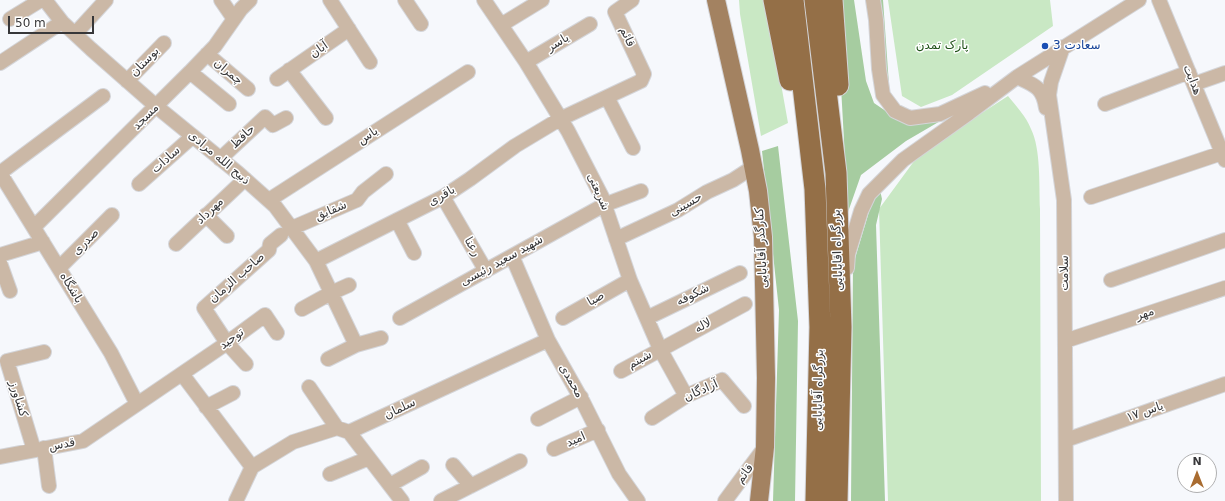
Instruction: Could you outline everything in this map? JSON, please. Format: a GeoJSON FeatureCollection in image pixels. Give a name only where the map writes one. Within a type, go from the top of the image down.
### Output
{"type":"FeatureCollection","features":[{"type":"Feature","properties":{"kind":"highway"},"geometry":{"type":"LineString","coordinates":[[774,0],[801,137],[818,279]]}},
{"type":"Feature","properties":{"kind":"highway","name":"بزرگراه اقابابایی"},"geometry":{"type":"LineString","coordinates":[[793,0],[814,189],[818,279]]}},
{"type":"Feature","properties":{"kind":"highway","name":"بزرگراه اقابابایی"},"geometry":{"type":"LineString","coordinates":[[814,0],[836,173],[841,320],[837,501]]}},
{"type":"Feature","properties":{"kind":"highway"},"geometry":{"type":"LineString","coordinates":[[832,0],[841,122],[836,173]]}},
{"type":"Feature","properties":{"kind":"highway","name":"بزرگراه آقابابایی"},"geometry":{"type":"LineString","coordinates":[[816,501],[820,327],[818,279]]}},
{"type":"Feature","properties":{"kind":"main road","name":"کنارگذر آقابابایی"},"geometry":{"type":"LineString","coordinates":[[716,0],[758,191],[763,237],[766,378],[765,447],[759,501]]}},
{"type":"Feature","properties":{"kind":"main road"},"geometry":{"type":"LineString","coordinates":[[728,0],[728,56]]}},
{"type":"Feature","properties":{"kind":"street"},"geometry":{"type":"LineString","coordinates":[[10,19],[41,0]]}},
{"type":"Feature","properties":{"kind":"street"},"geometry":{"type":"LineString","coordinates":[[75,34],[106,0]]}},
{"type":"Feature","properties":{"kind":"street"},"geometry":{"type":"LineString","coordinates":[[222,0],[234,19]]}},
{"type":"Feature","properties":{"kind":"street","name":"مسجد"},"geometry":{"type":"LineString","coordinates":[[34,227],[156,107],[215,46],[241,9],[250,0]]}},
{"type":"Feature","properties":{"kind":"street"},"geometry":{"type":"LineString","coordinates":[[330,0],[370,62]]}},
{"type":"Feature","properties":{"kind":"street"},"geometry":{"type":"LineString","coordinates":[[405,0],[421,24]]}},
{"type":"Feature","properties":{"kind":"street","name":"شریعتی"},"geometry":{"type":"LineString","coordinates":[[484,0],[526,62],[560,119],[602,196],[630,280],[660,349],[686,396]]}},
{"type":"Feature","properties":{"kind":"street"},"geometry":{"type":"LineString","coordinates":[[501,25],[542,0]]}},
{"type":"Feature","properties":{"kind":"street","name":"قائم"},"geometry":{"type":"LineString","coordinates":[[607,97],[641,81],[644,74],[615,12],[632,0]]}},
{"type":"Feature","properties":{"kind":"street"},"geometry":{"type":"LineString","coordinates":[[873,0],[876,20],[879,69],[883,95],[895,111],[910,118],[940,114],[1017,77]]}},
{"type":"Feature","properties":{"kind":"street"},"geometry":{"type":"LineString","coordinates":[[841,320],[848,254],[861,211],[869,194],[903,160],[1017,77],[1139,0]]}},
{"type":"Feature","properties":{"kind":"street","name":"هدایت"},"geometry":{"type":"LineString","coordinates":[[1159,0],[1224,157]]}},
{"type":"Feature","properties":{"kind":"street","name":"ذبیح الله مرادی"},"geometry":{"type":"LineString","coordinates":[[52,3],[62,22],[75,34],[156,107],[220,158],[276,206],[286,232],[316,261],[356,345]]}},
{"type":"Feature","properties":{"kind":"street"},"geometry":{"type":"LineString","coordinates":[[0,63],[62,22]]}},
{"type":"Feature","properties":{"kind":"street","name":"یاسر"},"geometry":{"type":"LineString","coordinates":[[526,62],[590,24]]}},
{"type":"Feature","properties":{"kind":"street","name":"آبان"},"geometry":{"type":"LineString","coordinates":[[277,79],[349,29]]}},
{"type":"Feature","properties":{"kind":"street","name":"بوستان"},"geometry":{"type":"LineString","coordinates":[[127,81],[164,43]]}},
{"type":"Feature","properties":{"kind":"street","name":"سلامت"},"geometry":{"type":"LineString","coordinates":[[1063,48],[1051,82],[1050,95],[1064,200],[1066,501]]}},
{"type":"Feature","properties":{"kind":"street","name":"چمران"},"geometry":{"type":"LineString","coordinates":[[207,54],[248,89]]}},
{"type":"Feature","properties":{"kind":"street"},"geometry":{"type":"LineString","coordinates":[[289,70],[326,118]]}},
{"type":"Feature","properties":{"kind":"street"},"geometry":{"type":"LineString","coordinates":[[190,72],[229,104]]}},
{"type":"Feature","properties":{"kind":"street","name":"یاس"},"geometry":{"type":"LineString","coordinates":[[268,200],[468,72]]}},
{"type":"Feature","properties":{"kind":"street"},"geometry":{"type":"LineString","coordinates":[[1105,104],[1191,78],[1225,73]]}},
{"type":"Feature","properties":{"kind":"street","name":"سلامت"},"geometry":{"type":"LineString","coordinates":[[1017,77],[1036,86],[1044,97],[1059,200],[1060,501]]}},
{"type":"Feature","properties":{"kind":"street"},"geometry":{"type":"LineString","coordinates":[[0,173],[103,96]]}},
{"type":"Feature","properties":{"kind":"street"},"geometry":{"type":"LineString","coordinates":[[560,119],[607,97],[633,148]]}},
{"type":"Feature","properties":{"kind":"street","name":"حافظ"},"geometry":{"type":"LineString","coordinates":[[220,158],[265,117],[273,125],[286,118]]}},
{"type":"Feature","properties":{"kind":"street","name":"باقری"},"geometry":{"type":"LineString","coordinates":[[316,261],[443,197],[515,146],[560,119]]}},
{"type":"Feature","properties":{"kind":"street","name":"سادات"},"geometry":{"type":"LineString","coordinates":[[139,184],[193,136]]}},
{"type":"Feature","properties":{"kind":"street"},"geometry":{"type":"LineString","coordinates":[[1091,197],[1224,157]]}},
{"type":"Feature","properties":{"kind":"street","name":"حسینی"},"geometry":{"type":"LineString","coordinates":[[616,239],[678,210],[707,192],[733,180],[753,166]]}},
{"type":"Feature","properties":{"kind":"street","name":"باشگاه"},"geometry":{"type":"LineString","coordinates":[[0,173],[111,353],[138,404]]}},
{"type":"Feature","properties":{"kind":"street","name":"شقایق"},"geometry":{"type":"LineString","coordinates":[[286,232],[357,200],[363,192],[386,174]]}},
{"type":"Feature","properties":{"kind":"street","name":"مهرداد"},"geometry":{"type":"LineString","coordinates":[[176,244],[245,179]]}},
{"type":"Feature","properties":{"kind":"street","name":"شهید سعید رئیسی"},"geometry":{"type":"LineString","coordinates":[[400,318],[604,205],[641,191]]}},
{"type":"Feature","properties":{"kind":"street","name":"رعنا"},"geometry":{"type":"LineString","coordinates":[[443,197],[486,271]]}},
{"type":"Feature","properties":{"kind":"street","name":"صدری"},"geometry":{"type":"LineString","coordinates":[[59,268],[112,215]]}},
{"type":"Feature","properties":{"kind":"street"},"geometry":{"type":"LineString","coordinates":[[206,215],[227,236]]}},
{"type":"Feature","properties":{"kind":"street"},"geometry":{"type":"LineString","coordinates":[[397,220],[414,252]]}},
{"type":"Feature","properties":{"kind":"street","name":"صاحب الزمان"},"geometry":{"type":"LineString","coordinates":[[228,343],[204,308],[269,250],[270,244],[286,232]]}},
{"type":"Feature","properties":{"kind":"street"},"geometry":{"type":"LineString","coordinates":[[1111,280],[1225,240]]}},
{"type":"Feature","properties":{"kind":"street"},"geometry":{"type":"LineString","coordinates":[[0,255],[43,242]]}},
{"type":"Feature","properties":{"kind":"street","name":"محمدی"},"geometry":{"type":"LineString","coordinates":[[512,256],[548,340],[581,397],[619,474],[638,501]]}},
{"type":"Feature","properties":{"kind":"street"},"geometry":{"type":"LineString","coordinates":[[0,263],[10,291]]}},
{"type":"Feature","properties":{"kind":"street","name":"شکوفه"},"geometry":{"type":"LineString","coordinates":[[647,318],[740,273]]}},
{"type":"Feature","properties":{"kind":"street","name":"صبا"},"geometry":{"type":"LineString","coordinates":[[563,318],[630,280]]}},
{"type":"Feature","properties":{"kind":"street"},"geometry":{"type":"LineString","coordinates":[[302,309],[349,285]]}},
{"type":"Feature","properties":{"kind":"street","name":"مهر"},"geometry":{"type":"LineString","coordinates":[[1065,341],[1225,288]]}},
{"type":"Feature","properties":{"kind":"street","name":"لاله"},"geometry":{"type":"LineString","coordinates":[[660,349],[745,304]]}},
{"type":"Feature","properties":{"kind":"street","name":"توحید"},"geometry":{"type":"LineString","coordinates":[[138,404],[228,343],[266,315],[277,333]]}},
{"type":"Feature","properties":{"kind":"street"},"geometry":{"type":"LineString","coordinates":[[328,359],[356,345],[380,338]]}},
{"type":"Feature","properties":{"kind":"street","name":"سلمان"},"geometry":{"type":"LineString","coordinates":[[252,468],[293,442],[343,430],[548,340]]}},
{"type":"Feature","properties":{"kind":"street"},"geometry":{"type":"LineString","coordinates":[[228,343],[246,364]]}},
{"type":"Feature","properties":{"kind":"street","name":"شبنم"},"geometry":{"type":"LineString","coordinates":[[621,371],[660,349]]}},
{"type":"Feature","properties":{"kind":"street","name":"کشاورز"},"geometry":{"type":"LineString","coordinates":[[44,352],[3,362],[39,449],[49,486]]}},
{"type":"Feature","properties":{"kind":"street"},"geometry":{"type":"LineString","coordinates":[[182,374],[252,468],[236,501]]}},
{"type":"Feature","properties":{"kind":"street","name":"آزادگان"},"geometry":{"type":"LineString","coordinates":[[652,418],[686,396],[722,380],[744,406]]}},
{"type":"Feature","properties":{"kind":"street","name":"یاس ۱۷"},"geometry":{"type":"LineString","coordinates":[[1066,440],[1225,384]]}},
{"type":"Feature","properties":{"kind":"street"},"geometry":{"type":"LineString","coordinates":[[309,387],[343,430],[369,458],[402,501]]}},
{"type":"Feature","properties":{"kind":"street"},"geometry":{"type":"LineString","coordinates":[[206,407],[233,393]]}},
{"type":"Feature","properties":{"kind":"street"},"geometry":{"type":"LineString","coordinates":[[538,419],[581,397]]}},
{"type":"Feature","properties":{"kind":"street","name":"قدس"},"geometry":{"type":"LineString","coordinates":[[0,457],[82,440],[138,404]]}},
{"type":"Feature","properties":{"kind":"street","name":"امید"},"geometry":{"type":"LineString","coordinates":[[554,449],[598,430]]}},
{"type":"Feature","properties":{"kind":"street","name":"قائم"},"geometry":{"type":"LineString","coordinates":[[725,501],[765,447]]}},
{"type":"Feature","properties":{"kind":"street"},"geometry":{"type":"LineString","coordinates":[[330,474],[369,458]]}},
{"type":"Feature","properties":{"kind":"street"},"geometry":{"type":"LineString","coordinates":[[441,501],[520,461]]}},
{"type":"Feature","properties":{"kind":"street"},"geometry":{"type":"LineString","coordinates":[[453,465],[471,486]]}},
{"type":"Feature","properties":{"kind":"street"},"geometry":{"type":"LineString","coordinates":[[390,485],[422,466]]}},
{"type":"Feature","properties":{"kind":"green space"},"geometry":{"type":"Polygon","coordinates":[[[739,0],[766,0],[788,123],[761,136],[740,14],[739,0]]]}},
{"type":"Feature","properties":{"kind":"green space"},"geometry":{"type":"Polygon","coordinates":[[[835,0],[854,0],[866,81],[874,103],[896,118],[954,113],[906,141],[861,175],[848,212],[838,33],[835,0]]]}},
{"type":"Feature","properties":{"kind":"green space"},"geometry":{"type":"Polygon","coordinates":[[[874,0],[883,0],[890,99],[874,0]]]}},
{"type":"Feature","properties":{"kind":"green space","name":"پارک تمدن"},"geometry":{"type":"Polygon","coordinates":[[[888,0],[1050,0],[1053,26],[952,95],[921,107],[902,96],[888,0]]]}},
{"type":"Feature","properties":{"kind":"green space"},"geometry":{"type":"Polygon","coordinates":[[[1008,96],[1024,115],[1029,124],[1034,137],[1039,168],[1041,501],[888,501],[879,209],[920,153],[1008,96]]]}},
{"type":"Feature","properties":{"kind":"green space"},"geometry":{"type":"Polygon","coordinates":[[[778,146],[798,321],[795,501],[773,501],[779,310],[762,151],[778,146]]]}},
{"type":"Feature","properties":{"kind":"green space"},"geometry":{"type":"Polygon","coordinates":[[[880,190],[882,199],[876,225],[885,501],[851,501],[853,265],[874,195],[880,190]]]}},
{"type":"Feature","properties":{"kind":"place","name":"سعادت 3"},"geometry":{"type":"Point","coordinates":[1045,46]}}]}
